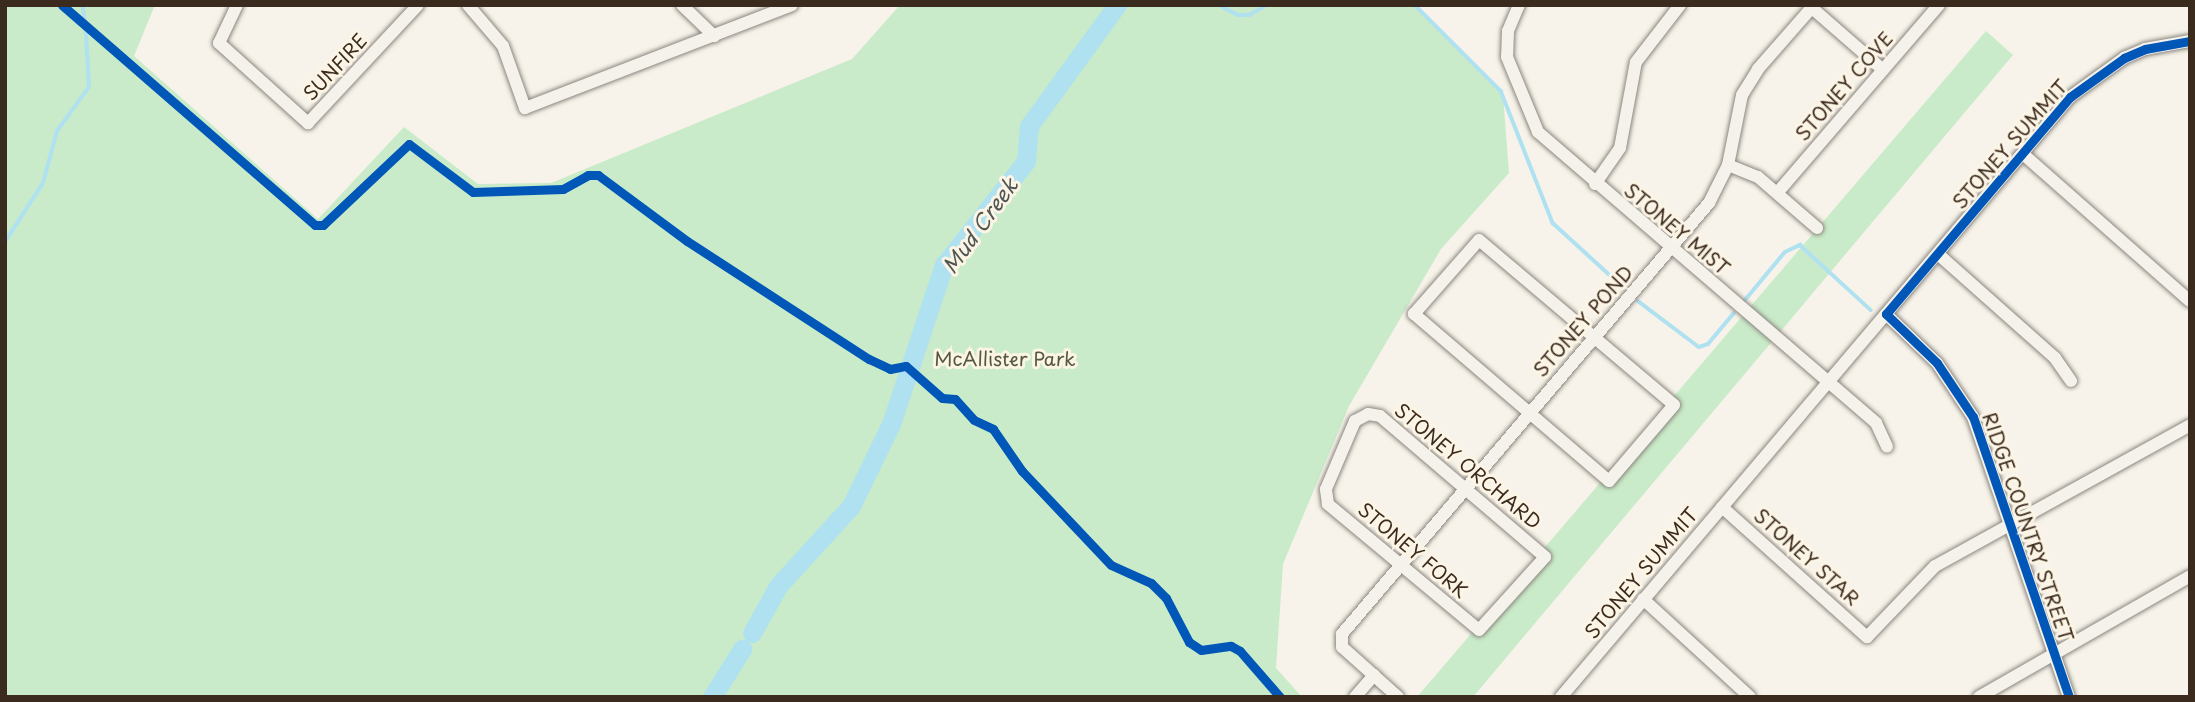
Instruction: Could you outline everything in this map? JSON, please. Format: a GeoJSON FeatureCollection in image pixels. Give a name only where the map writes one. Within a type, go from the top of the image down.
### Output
{"type":"FeatureCollection","features":[{"type":"Feature","properties":{"kind":"street","name":"SUNFIRE"},"geometry":{"type":"LineString","coordinates":[[236,5],[219,43],[309,123],[418,5]]}},
{"type":"Feature","properties":{"kind":"street"},"geometry":{"type":"LineString","coordinates":[[468,5],[503,46],[525,108],[792,5]]}},
{"type":"Feature","properties":{"kind":"street"},"geometry":{"type":"LineString","coordinates":[[682,5],[714,36]]}},
{"type":"Feature","properties":{"kind":"street","name":"STONEY MIST"},"geometry":{"type":"LineString","coordinates":[[1519,5],[1506,48],[1523,106],[1550,146],[1883,430],[1887,447]]}},
{"type":"Feature","properties":{"kind":"street"},"geometry":{"type":"LineString","coordinates":[[1595,184],[1620,148],[1636,62],[1680,5]]}},
{"type":"Feature","properties":{"kind":"street","name":"STONEY COVE"},"geometry":{"type":"LineString","coordinates":[[1778,192],[1938,5]]}},
{"type":"Feature","properties":{"kind":"street"},"geometry":{"type":"LineString","coordinates":[[1813,7],[1883,70]]}},
{"type":"Feature","properties":{"kind":"street","name":"STONEY POND"},"geometry":{"type":"LineString","coordinates":[[1374,675],[1340,641],[1463,489],[1710,203],[1728,165],[1742,95],[1758,69],[1813,7]]}},
{"type":"Feature","properties":{"kind":"street","name":"STONEY SUMMIT"},"geometry":{"type":"LineString","coordinates":[[1564,696],[2070,97],[2099,73],[2145,49],[2190,41]]}},
{"type":"Feature","properties":{"kind":"street"},"geometry":{"type":"LineString","coordinates":[[2023,154],[2190,301]]}},
{"type":"Feature","properties":{"kind":"street"},"geometry":{"type":"LineString","coordinates":[[1728,165],[1778,192],[1817,228]]}},
{"type":"Feature","properties":{"kind":"street"},"geometry":{"type":"LineString","coordinates":[[1479,240],[1594,338],[1674,405],[1609,481],[1414,314],[1479,240]]}},
{"type":"Feature","properties":{"kind":"street"},"geometry":{"type":"LineString","coordinates":[[1938,254],[2055,358],[2071,381]]}},
{"type":"Feature","properties":{"kind":"street","name":"RIDGE COUNTRY STREET"},"geometry":{"type":"LineString","coordinates":[[1886,314],[1937,363],[1962,396],[2069,697]]}},
{"type":"Feature","properties":{"kind":"street","name":"STONEY ORCHARD"},"geometry":{"type":"LineString","coordinates":[[1325,498],[1355,421],[1363,415],[1380,416],[1545,557],[1479,630]]}},
{"type":"Feature","properties":{"kind":"street"},"geometry":{"type":"LineString","coordinates":[[2010,525],[2190,425]]}},
{"type":"Feature","properties":{"kind":"street","name":"STONEY FORK"},"geometry":{"type":"LineString","coordinates":[[1325,498],[1399,565],[1479,630]]}},
{"type":"Feature","properties":{"kind":"street","name":"STONEY STAR"},"geometry":{"type":"LineString","coordinates":[[1722,507],[1867,636],[1935,566],[2010,525]]}},
{"type":"Feature","properties":{"kind":"street"},"geometry":{"type":"LineString","coordinates":[[1979,697],[2053,651],[2190,576]]}},
{"type":"Feature","properties":{"kind":"street"},"geometry":{"type":"LineString","coordinates":[[1643,600],[1750,697]]}},
{"type":"Feature","properties":{"kind":"street"},"geometry":{"type":"LineString","coordinates":[[1356,697],[1374,675],[1398,697]]}},
{"type":"Feature","properties":{"kind":"green space","name":"McAllister Park"},"geometry":{"type":"Polygon","coordinates":[[[5,5],[155,5],[134,56],[318,219],[404,127],[478,184],[551,183],[852,59],[900,5],[1416,5],[1503,95],[1509,173],[1441,249],[1349,406],[1283,564],[1276,668],[1302,697],[5,697],[5,5]]]}},
{"type":"Feature","properties":{"kind":"green space"},"geometry":{"type":"Polygon","coordinates":[[[1986,31],[2013,55],[1473,697],[1417,697],[1986,31]]]}},
{"type":"Feature","properties":{"kind":"waterway"},"geometry":{"type":"LineString","coordinates":[[83,5],[85,20]]}},
{"type":"Feature","properties":{"kind":"waterway","name":"Mud Creek"},"geometry":{"type":"LineString","coordinates":[[752,633],[778,586],[851,506],[891,424],[944,265],[1026,161],[1029,126],[1117,5]]}},
{"type":"Feature","properties":{"kind":"waterway"},"geometry":{"type":"LineString","coordinates":[[1219,5],[1238,15],[1249,15],[1267,5]]}},
{"type":"Feature","properties":{"kind":"waterway"},"geometry":{"type":"LineString","coordinates":[[1415,5],[1501,91],[1553,223],[1624,288]]}},
{"type":"Feature","properties":{"kind":"waterway"},"geometry":{"type":"LineString","coordinates":[[5,242],[43,183],[57,131],[89,87],[86,33]]}},
{"type":"Feature","properties":{"kind":"waterway"},"geometry":{"type":"LineString","coordinates":[[1745,300],[1785,252],[1800,245],[1871,310]]}},
{"type":"Feature","properties":{"kind":"waterway"},"geometry":{"type":"LineString","coordinates":[[1638,301],[1699,347],[1708,344],[1734,313]]}},
{"type":"Feature","properties":{"kind":"waterway","name":"Mud Creek"},"geometry":{"type":"LineString","coordinates":[[712,697],[742,649]]}},
{"type":"Feature","properties":{"kind":"cycle path"},"geometry":{"type":"LineString","coordinates":[[62,5],[315,225],[323,225],[409,144],[473,192],[563,189],[588,175],[598,175],[687,241],[869,359],[890,369],[906,366],[942,398],[955,399],[974,420],[993,429],[1022,471],[1111,565],[1151,583],[1166,598],[1189,642],[1201,650],[1231,646],[1240,651],[1280,697]]}},
{"type":"Feature","properties":{"kind":"cycle path"},"geometry":{"type":"LineString","coordinates":[[2069,697],[1973,417],[1937,363],[1886,314],[2070,97],[2124,58],[2145,49],[2190,41]]}}]}
